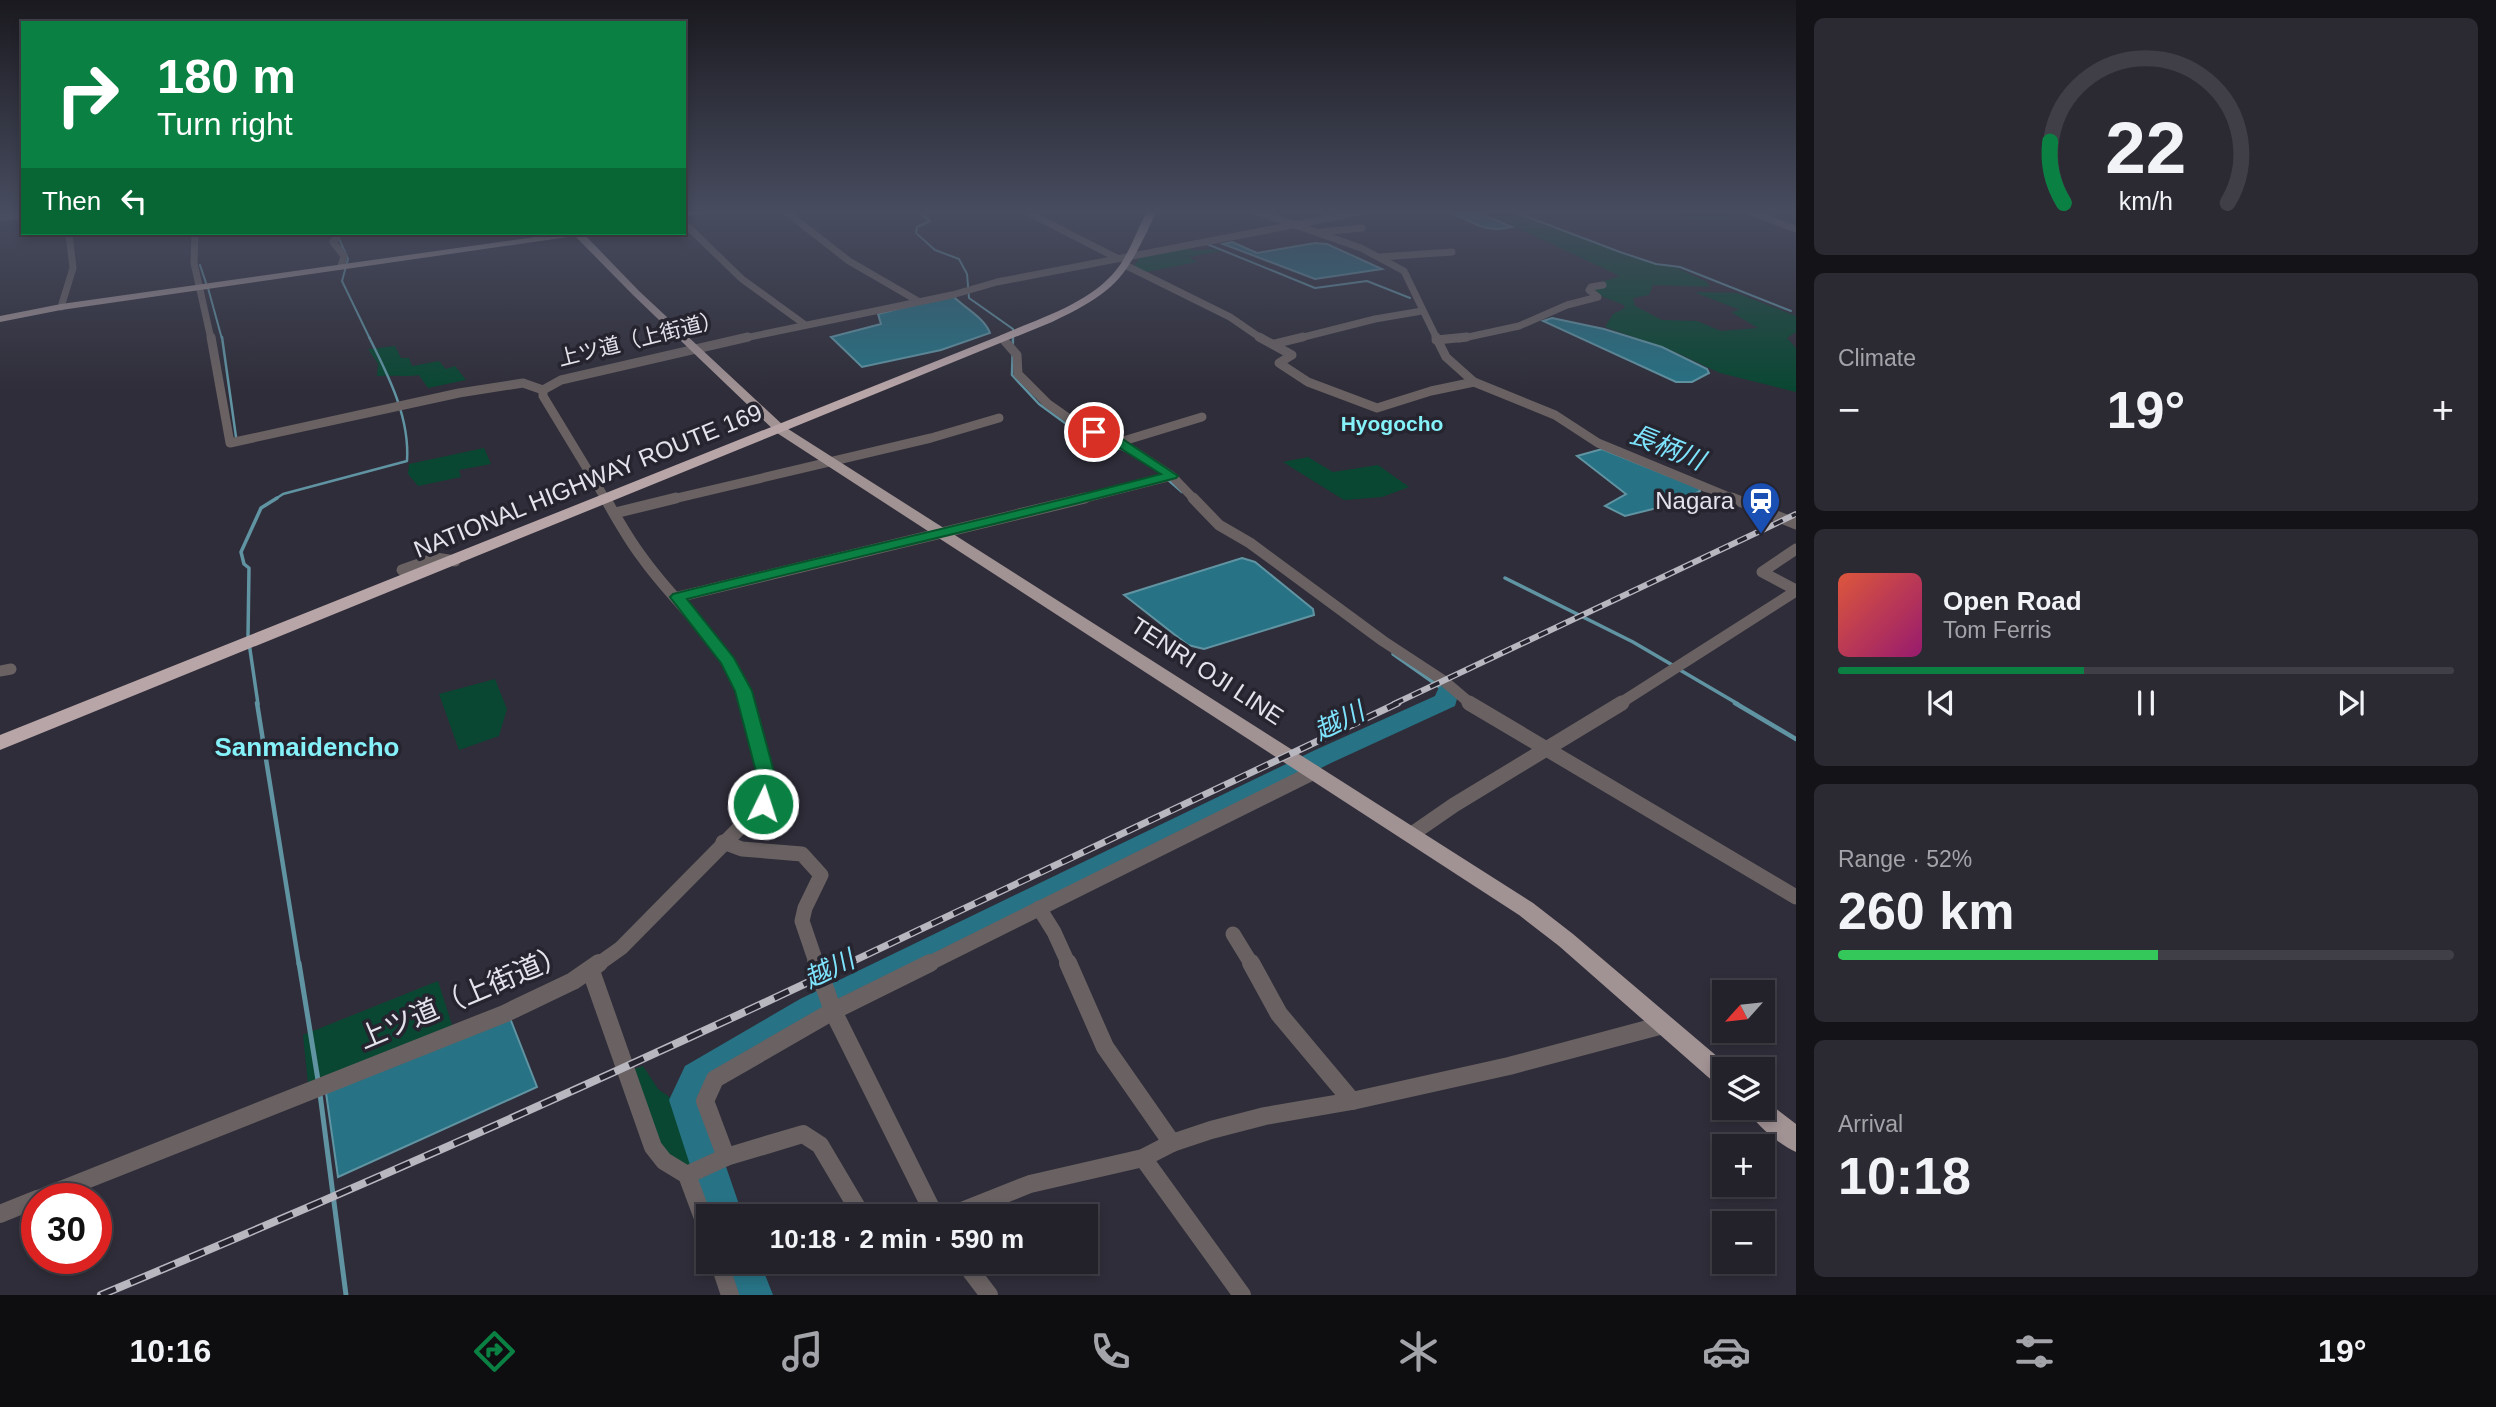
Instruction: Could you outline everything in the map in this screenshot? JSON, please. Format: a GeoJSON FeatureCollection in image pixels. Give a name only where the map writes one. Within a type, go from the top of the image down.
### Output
{"type":"FeatureCollection","features":[{"type":"Feature","properties":{"kind":"highway","name":"NATIONAL HIGHWAY ROUTE 169"},"geometry":{"type":"LineString","coordinates":[[0,743],[455,561],[610,507],[781,430],[1003,339],[1095,294],[1108,284],[1116,271]]}},
{"type":"Feature","properties":{"kind":"main road"},"geometry":{"type":"LineString","coordinates":[[0,318],[305,271]]}},
{"type":"Feature","properties":{"kind":"main road","name":"TENRI OJI LINE"},"geometry":{"type":"LineString","coordinates":[[614,271],[781,430],[1526,909],[1566,940],[1712,1067]]}},
{"type":"Feature","properties":{"kind":"main road"},"geometry":{"type":"LineString","coordinates":[[1773,1120],[1796,1140]]}},
{"type":"Feature","properties":{"kind":"street"},"geometry":{"type":"LineString","coordinates":[[61,307],[72,271]]}},
{"type":"Feature","properties":{"kind":"street"},"geometry":{"type":"LineString","coordinates":[[196,271],[221,383],[230,443]]}},
{"type":"Feature","properties":{"kind":"street"},"geometry":{"type":"LineString","coordinates":[[734,271],[804,324]]}},
{"type":"Feature","properties":{"kind":"street"},"geometry":{"type":"LineString","coordinates":[[867,271],[918,301]]}},
{"type":"Feature","properties":{"kind":"street","name":"上ツ道（上街道）"},"geometry":{"type":"LineString","coordinates":[[230,443],[459,393],[523,383],[543,390],[561,380],[694,348],[1063,271]]}},
{"type":"Feature","properties":{"kind":"street"},"geometry":{"type":"LineString","coordinates":[[1147,271],[1292,355],[1279,363],[1308,382],[1377,408],[1432,391],[1474,382]]}},
{"type":"Feature","properties":{"kind":"street"},"geometry":{"type":"LineString","coordinates":[[1404,271],[1446,357],[1474,382],[1555,415],[1598,443],[1796,524]]}},
{"type":"Feature","properties":{"kind":"street"},"geometry":{"type":"LineString","coordinates":[[1436,340],[1457,339],[1526,324],[1548,312],[1598,297],[1589,290],[1603,285]]}},
{"type":"Feature","properties":{"kind":"street"},"geometry":{"type":"LineString","coordinates":[[1274,344],[1375,318],[1422,311]]}},
{"type":"Feature","properties":{"kind":"street"},"geometry":{"type":"LineString","coordinates":[[1003,339],[1017,355],[1018,374],[1048,404],[1086,428],[1120,442],[1172,476],[1219,525],[1250,543],[1383,641],[1444,681],[1469,703],[1796,897]]}},
{"type":"Feature","properties":{"kind":"street","name":"上ツ道（上街道）"},"geometry":{"type":"LineString","coordinates":[[77,1183],[504,1014],[591,971],[621,948],[763,804],[768,783],[743,691],[728,662],[678,597],[642,558],[543,396],[543,390]]}},
{"type":"Feature","properties":{"kind":"street"},"geometry":{"type":"LineString","coordinates":[[1120,442],[1202,417]]}},
{"type":"Feature","properties":{"kind":"street"},"geometry":{"type":"LineString","coordinates":[[610,507],[931,438],[999,418]]}},
{"type":"Feature","properties":{"kind":"street"},"geometry":{"type":"LineString","coordinates":[[678,597],[1172,476]]}},
{"type":"Feature","properties":{"kind":"street"},"geometry":{"type":"LineString","coordinates":[[1412,834],[1796,591],[1762,572],[1796,550]]}},
{"type":"Feature","properties":{"kind":"street"},"geometry":{"type":"LineString","coordinates":[[402,570],[442,556],[451,557],[455,561]]}},
{"type":"Feature","properties":{"kind":"street"},"geometry":{"type":"LineString","coordinates":[[726,1157],[705,1101],[715,1079],[833,1011],[1039,908],[1307,767]]}},
{"type":"Feature","properties":{"kind":"street"},"geometry":{"type":"LineString","coordinates":[[723,842],[742,849],[802,854],[821,875],[816,892],[803,908],[802,921],[833,1011],[929,1204]]}},
{"type":"Feature","properties":{"kind":"street"},"geometry":{"type":"LineString","coordinates":[[1039,908],[1054,932],[1105,1046],[1172,1143]]}},
{"type":"Feature","properties":{"kind":"street"},"geometry":{"type":"LineString","coordinates":[[1233,934],[1279,1014],[1352,1101]]}},
{"type":"Feature","properties":{"kind":"street"},"geometry":{"type":"LineString","coordinates":[[591,971],[653,1147],[664,1161],[687,1175],[698,1204]]}},
{"type":"Feature","properties":{"kind":"street"},"geometry":{"type":"LineString","coordinates":[[979,1204],[1030,1184],[1143,1158],[1172,1143],[1265,1116],[1352,1101],[1509,1066],[1663,1025]]}},
{"type":"Feature","properties":{"kind":"street"},"geometry":{"type":"LineString","coordinates":[[687,1175],[726,1157],[803,1134],[820,1145],[855,1204]]}},
{"type":"Feature","properties":{"kind":"street"},"geometry":{"type":"LineString","coordinates":[[1143,1158],[1242,1295]]}},
{"type":"Feature","properties":{"kind":"street","name":"上ツ道（上街道）"},"geometry":{"type":"LineString","coordinates":[[0,1213],[21,1205]]}},
{"type":"Feature","properties":{"kind":"street"},"geometry":{"type":"LineString","coordinates":[[723,1274],[730,1295]]}},
{"type":"Feature","properties":{"kind":"street"},"geometry":{"type":"LineString","coordinates":[[973,1274],[989,1295]]}},
{"type":"Feature","properties":{"kind":"green space"},"geometry":{"type":"Polygon","coordinates":[[[1610,271],[1684,271],[1707,282],[1710,287],[1653,285],[1649,295],[1633,298],[1635,306],[1662,320],[1697,321],[1721,331],[1758,328],[1731,312],[1740,310],[1696,293],[1698,292],[1737,293],[1796,316],[1796,332],[1787,338],[1796,348],[1796,392],[1720,373],[1675,352],[1605,327],[1613,314],[1625,308],[1624,305],[1585,290],[1620,276],[1610,271]]]}},
{"type":"Feature","properties":{"kind":"green space"},"geometry":{"type":"Polygon","coordinates":[[[395,346],[401,358],[409,358],[412,366],[439,361],[446,369],[455,366],[466,380],[428,388],[419,375],[377,376],[378,364],[368,349],[395,346]]]}},
{"type":"Feature","properties":{"kind":"green space"},"geometry":{"type":"Polygon","coordinates":[[[1091,435],[1122,449],[1102,456],[1088,447],[1077,449],[1069,444],[1091,435]]]}},
{"type":"Feature","properties":{"kind":"green space"},"geometry":{"type":"Polygon","coordinates":[[[484,448],[491,464],[459,470],[461,477],[418,486],[408,474],[409,464],[484,448]]]}},
{"type":"Feature","properties":{"kind":"green space"},"geometry":{"type":"Polygon","coordinates":[[[1308,457],[1333,472],[1378,465],[1409,487],[1382,497],[1344,500],[1283,462],[1308,457]]]}},
{"type":"Feature","properties":{"kind":"green space"},"geometry":{"type":"Polygon","coordinates":[[[495,679],[507,709],[499,736],[459,750],[439,694],[495,679]]]}},
{"type":"Feature","properties":{"kind":"green space"},"geometry":{"type":"Polygon","coordinates":[[[438,981],[453,1028],[308,1083],[303,1035],[438,981]]]}},
{"type":"Feature","properties":{"kind":"green space"},"geometry":{"type":"Polygon","coordinates":[[[643,1066],[658,1089],[688,1110],[706,1166],[687,1174],[664,1160],[627,1071],[643,1066]]]}},
{"type":"Feature","properties":{"kind":"water"},"geometry":{"type":"Polygon","coordinates":[[[1295,271],[1366,271],[1315,279],[1295,271]]]}},
{"type":"Feature","properties":{"kind":"water"},"geometry":{"type":"Polygon","coordinates":[[[952,295],[979,317],[990,333],[941,350],[862,367],[831,337],[881,324],[878,314],[952,295]]]}},
{"type":"Feature","properties":{"kind":"water"},"geometry":{"type":"Polygon","coordinates":[[[1552,318],[1604,329],[1662,347],[1707,369],[1709,373],[1692,382],[1676,382],[1543,321],[1552,318]]]}},
{"type":"Feature","properties":{"kind":"water"},"geometry":{"type":"Polygon","coordinates":[[[1602,449],[1699,488],[1700,491],[1677,503],[1625,516],[1605,506],[1626,494],[1577,456],[1602,449]]]}},
{"type":"Feature","properties":{"kind":"water"},"geometry":{"type":"Polygon","coordinates":[[[1242,558],[1255,562],[1313,609],[1314,615],[1204,649],[1188,645],[1124,595],[1242,558]]]}},
{"type":"Feature","properties":{"kind":"water"},"geometry":{"type":"Polygon","coordinates":[[[510,1018],[537,1087],[338,1177],[326,1093],[510,1018]]]}},
{"type":"Feature","properties":{"kind":"waterway"},"geometry":{"type":"LineString","coordinates":[[202,271],[206,283]]}},
{"type":"Feature","properties":{"kind":"waterway"},"geometry":{"type":"LineString","coordinates":[[345,271],[342,281],[370,339]]}},
{"type":"Feature","properties":{"kind":"waterway","name":"越川"},"geometry":{"type":"LineString","coordinates":[[966,271],[969,298],[1013,329],[1013,337]]}},
{"type":"Feature","properties":{"kind":"waterway","name":"長柄川"},"geometry":{"type":"LineString","coordinates":[[1274,271],[1315,288],[1367,281],[1410,298]]}},
{"type":"Feature","properties":{"kind":"waterway"},"geometry":{"type":"LineString","coordinates":[[1691,271],[1791,311]]}},
{"type":"Feature","properties":{"kind":"waterway"},"geometry":{"type":"LineString","coordinates":[[208,288],[222,339]]}},
{"type":"Feature","properties":{"kind":"waterway"},"geometry":{"type":"LineString","coordinates":[[222,337],[236,437]]}},
{"type":"Feature","properties":{"kind":"waterway"},"geometry":{"type":"LineString","coordinates":[[277,498],[283,494],[407,461],[401,412],[369,337]]}},
{"type":"Feature","properties":{"kind":"waterway","name":"越川"},"geometry":{"type":"LineString","coordinates":[[1013,337],[1012,375],[1039,404],[1065,423],[1126,451]]}},
{"type":"Feature","properties":{"kind":"waterway","name":"越川"},"geometry":{"type":"LineString","coordinates":[[1167,479],[1182,492]]}},
{"type":"Feature","properties":{"kind":"waterway"},"geometry":{"type":"LineString","coordinates":[[258,704],[248,636],[249,568],[244,564],[241,552],[261,508],[277,498]]}},
{"type":"Feature","properties":{"kind":"waterway"},"geometry":{"type":"LineString","coordinates":[[1505,578],[1633,642],[1674,666]]}},
{"type":"Feature","properties":{"kind":"waterway","name":"越川"},"geometry":{"type":"LineString","coordinates":[[1393,654],[1447,692]]}},
{"type":"Feature","properties":{"kind":"waterway"},"geometry":{"type":"LineString","coordinates":[[1680,670],[1738,704]]}},
{"type":"Feature","properties":{"kind":"waterway","name":"越川"},"geometry":{"type":"LineString","coordinates":[[720,1204],[686,1100],[697,1077],[811,1009],[1322,757],[1446,700],[1447,692]]}},
{"type":"Feature","properties":{"kind":"waterway"},"geometry":{"type":"LineString","coordinates":[[257,703],[299,965]]}},
{"type":"Feature","properties":{"kind":"waterway"},"geometry":{"type":"LineString","coordinates":[[1735,703],[1796,739]]}},
{"type":"Feature","properties":{"kind":"waterway"},"geometry":{"type":"LineString","coordinates":[[299,963],[318,1080]]}},
{"type":"Feature","properties":{"kind":"waterway"},"geometry":{"type":"LineString","coordinates":[[320,1094],[346,1295]]}},
{"type":"Feature","properties":{"kind":"waterway","name":"越川"},"geometry":{"type":"LineString","coordinates":[[745,1274],[753,1295]]}},
{"type":"Feature","properties":{"kind":"railway"},"geometry":{"type":"LineString","coordinates":[[1394,704],[1796,514]]}},
{"type":"Feature","properties":{"kind":"railway"},"geometry":{"type":"LineString","coordinates":[[845,965],[1398,703]]}},
{"type":"Feature","properties":{"kind":"railway"},"geometry":{"type":"LineString","coordinates":[[101,1295],[477,1134],[849,963]]}},
{"type":"Feature","properties":{"kind":"place","name":"Nagara"},"geometry":{"type":"Point","coordinates":[1761,535]}},
{"type":"Feature","properties":{"kind":"district","name":"Hyogocho"},"geometry":{"type":"Point","coordinates":[1392,424]}},
{"type":"Feature","properties":{"kind":"district","name":"Sanmaidencho"},"geometry":{"type":"Point","coordinates":[307,747]}},
{"type":"Feature","properties":{"kind":"route"},"geometry":{"type":"LineString","coordinates":[[763,804],[768,783],[743,691],[728,662],[678,597],[855,552],[1014,517],[1172,476],[1120,442],[1094,432]]}}]}
